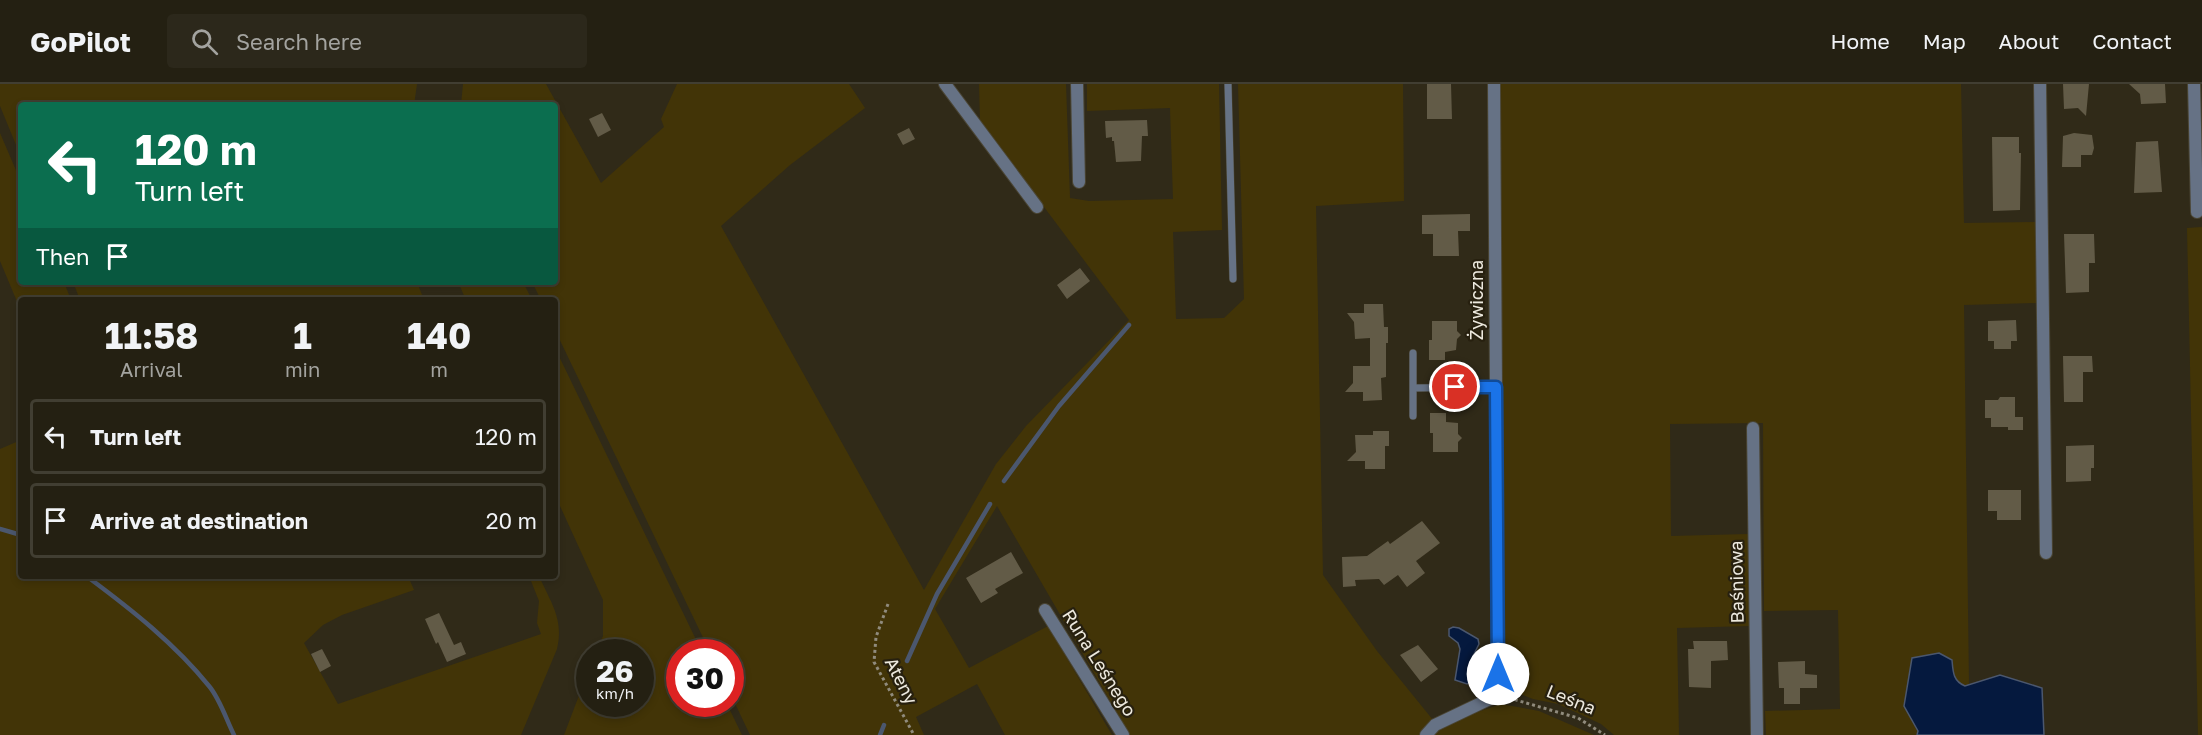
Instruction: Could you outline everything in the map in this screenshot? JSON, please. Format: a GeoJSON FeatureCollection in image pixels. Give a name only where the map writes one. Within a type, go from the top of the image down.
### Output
{"type":"FeatureCollection","features":[{"type":"Feature","properties":{"kind":"street"},"geometry":{"type":"LineString","coordinates":[[945,84],[1037,207]]}},
{"type":"Feature","properties":{"kind":"street"},"geometry":{"type":"LineString","coordinates":[[1077,84],[1079,182]]}},
{"type":"Feature","properties":{"kind":"street","name":"Żywiczna"},"geometry":{"type":"LineString","coordinates":[[1494,84],[1498,695]]}},
{"type":"Feature","properties":{"kind":"street"},"geometry":{"type":"LineString","coordinates":[[2040,84],[2046,553]]}},
{"type":"Feature","properties":{"kind":"street"},"geometry":{"type":"LineString","coordinates":[[2194,84],[2197,212]]}},
{"type":"Feature","properties":{"kind":"street","name":"Baśniowa"},"geometry":{"type":"LineString","coordinates":[[1753,428],[1757,735]]}},
{"type":"Feature","properties":{"kind":"street","name":"Runa Leśnego"},"geometry":{"type":"LineString","coordinates":[[1045,610],[1123,735]]}},
{"type":"Feature","properties":{"kind":"street"},"geometry":{"type":"LineString","coordinates":[[1426,735],[1435,725],[1498,695]]}},
{"type":"Feature","properties":{"kind":"lane"},"geometry":{"type":"LineString","coordinates":[[1228,84],[1233,279]]}},
{"type":"Feature","properties":{"kind":"lane"},"geometry":{"type":"LineString","coordinates":[[1413,353],[1413,416]]}},
{"type":"Feature","properties":{"kind":"lane"},"geometry":{"type":"LineString","coordinates":[[1413,387],[1496,387]]}},
{"type":"Feature","properties":{"kind":"path","name":"Ateny"},"geometry":{"type":"LineString","coordinates":[[888,604],[876,638],[874,662],[914,735]]}},
{"type":"Feature","properties":{"kind":"path","name":"Leśna"},"geometry":{"type":"LineString","coordinates":[[1498,695],[1578,718],[1605,735]]}},
{"type":"Feature","properties":{"kind":"shaded area"},"geometry":{"type":"Polygon","coordinates":[[[0,84],[417,84],[414,102],[18,102],[18,150],[0,106],[0,84]]]}},
{"type":"Feature","properties":{"kind":"shaded area"},"geometry":{"type":"Polygon","coordinates":[[[463,84],[546,84],[556,102],[461,102],[463,84]]]}},
{"type":"Feature","properties":{"kind":"shaded area"},"geometry":{"type":"Polygon","coordinates":[[[677,84],[849,84],[865,108],[790,165],[721,226],[924,590],[996,464],[1026,426],[1129,320],[980,122],[979,84],[1066,84],[1070,198],[1089,201],[1173,199],[1170,108],[1087,111],[1087,84],[1219,84],[1222,230],[1173,232],[1176,319],[1224,318],[1244,299],[1238,84],[1403,84],[1404,201],[1316,206],[1323,575],[1377,651],[1433,720],[1419,735],[1130,735],[997,506],[935,609],[969,668],[1048,626],[1112,735],[1005,735],[977,684],[916,717],[924,735],[750,735],[741,717],[744,717],[744,639],[704,639],[558,336],[558,297],[540,297],[534,285],[558,285],[558,106],[601,183],[664,127],[661,119],[677,84]]]}},
{"type":"Feature","properties":{"kind":"shaded area"},"geometry":{"type":"Polygon","coordinates":[[[1501,84],[1961,84],[1964,223],[2036,222],[2037,303],[1964,305],[1969,685],[1957,681],[1952,660],[1939,653],[1912,658],[1904,706],[1918,731],[1917,735],[1766,735],[1765,711],[1840,709],[1838,610],[1764,611],[1763,423],[1670,424],[1671,536],[1748,534],[1750,626],[1677,628],[1679,735],[1614,735],[1601,724],[1558,704],[1533,699],[1510,690],[1502,677],[1501,84]]]}},
{"type":"Feature","properties":{"kind":"shaded area"},"geometry":{"type":"Polygon","coordinates":[[[0,133],[18,175],[18,285],[65,285],[70,297],[18,297],[18,304],[0,261],[0,133]]]}},
{"type":"Feature","properties":{"kind":"shaded area"},"geometry":{"type":"Polygon","coordinates":[[[2202,227],[2202,735],[2198,735],[2187,228],[2202,227]]]}},
{"type":"Feature","properties":{"kind":"shaded area"},"geometry":{"type":"Polygon","coordinates":[[[74,285],[418,285],[423,297],[79,297],[74,285]]]}},
{"type":"Feature","properties":{"kind":"shaded area"},"geometry":{"type":"Polygon","coordinates":[[[459,285],[524,285],[530,297],[465,297],[459,285]]]}},
{"type":"Feature","properties":{"kind":"shaded area"},"geometry":{"type":"Polygon","coordinates":[[[558,354],[696,639],[666,639],[666,717],[733,717],[742,735],[564,735],[576,703],[576,717],[654,717],[654,639],[602,639],[603,600],[558,502],[558,354]]]}},
{"type":"Feature","properties":{"kind":"shaded area"},"geometry":{"type":"Polygon","coordinates":[[[18,441],[18,579],[409,579],[414,590],[342,615],[323,625],[304,643],[338,704],[541,634],[537,623],[539,601],[530,579],[540,579],[558,620],[559,638],[557,649],[521,735],[0,735],[0,449],[18,441]]]}},
{"type":"Feature","properties":{"kind":"shaded area"},"geometry":{"type":"Polygon","coordinates":[[[1501,704],[1539,711],[1594,735],[1434,735],[1438,730],[1501,704]]]}},
{"type":"Feature","properties":{"kind":"water"},"geometry":{"type":"Polygon","coordinates":[[[1453,627],[1478,639],[1479,644],[1471,660],[1474,679],[1467,684],[1455,680],[1460,649],[1458,643],[1449,636],[1449,629],[1453,627]]]}},
{"type":"Feature","properties":{"kind":"water"},"geometry":{"type":"Polygon","coordinates":[[[1939,653],[1952,660],[1956,679],[1965,686],[2000,675],[2042,688],[2044,735],[1917,735],[1918,731],[1904,706],[1912,658],[1939,653]]]}},
{"type":"Feature","properties":{"kind":"building"},"geometry":{"type":"Polygon","coordinates":[[[1427,84],[1451,84],[1452,119],[1427,119],[1427,84]]]}},
{"type":"Feature","properties":{"kind":"building"},"geometry":{"type":"Polygon","coordinates":[[[2063,84],[2089,84],[2086,116],[2078,108],[2064,109],[2063,84]]]}},
{"type":"Feature","properties":{"kind":"building"},"geometry":{"type":"Polygon","coordinates":[[[2129,84],[2165,84],[2166,103],[2141,104],[2140,94],[2129,84]]]}},
{"type":"Feature","properties":{"kind":"building"},"geometry":{"type":"Polygon","coordinates":[[[602,113],[611,130],[598,137],[589,119],[602,113]]]}},
{"type":"Feature","properties":{"kind":"building"},"geometry":{"type":"Polygon","coordinates":[[[1147,120],[1148,136],[1142,136],[1141,161],[1116,162],[1114,141],[1112,137],[1106,138],[1105,121],[1147,120]]]}},
{"type":"Feature","properties":{"kind":"building"},"geometry":{"type":"Polygon","coordinates":[[[909,128],[915,139],[903,145],[897,134],[909,128]]]}},
{"type":"Feature","properties":{"kind":"building"},"geometry":{"type":"Polygon","coordinates":[[[2074,133],[2092,135],[2094,148],[2092,155],[2081,155],[2081,167],[2062,167],[2063,136],[2074,133]]]}},
{"type":"Feature","properties":{"kind":"building"},"geometry":{"type":"Polygon","coordinates":[[[1992,137],[2019,137],[2020,210],[1993,211],[1992,137]]]}},
{"type":"Feature","properties":{"kind":"building"},"geometry":{"type":"Polygon","coordinates":[[[2158,141],[2162,192],[2134,193],[2136,142],[2158,141]]]}},
{"type":"Feature","properties":{"kind":"building"},"geometry":{"type":"Polygon","coordinates":[[[1470,214],[1470,231],[1458,231],[1459,256],[1433,256],[1433,234],[1422,234],[1422,215],[1470,214]]]}},
{"type":"Feature","properties":{"kind":"building"},"geometry":{"type":"Polygon","coordinates":[[[2064,234],[2094,234],[2095,263],[2089,263],[2089,292],[2066,293],[2064,234]]]}},
{"type":"Feature","properties":{"kind":"building"},"geometry":{"type":"Polygon","coordinates":[[[1080,268],[1090,281],[1067,299],[1057,285],[1080,268]]]}},
{"type":"Feature","properties":{"kind":"building"},"geometry":{"type":"Polygon","coordinates":[[[1364,304],[1383,304],[1384,327],[1388,327],[1386,377],[1381,378],[1382,400],[1363,401],[1363,392],[1345,392],[1353,383],[1353,366],[1370,366],[1370,338],[1355,339],[1354,322],[1347,313],[1364,313],[1364,304]]]}},
{"type":"Feature","properties":{"kind":"building"},"geometry":{"type":"Polygon","coordinates":[[[2016,320],[2017,341],[2011,341],[2011,349],[1994,349],[1994,341],[1988,341],[1988,321],[2016,320]]]}},
{"type":"Feature","properties":{"kind":"building"},"geometry":{"type":"Polygon","coordinates":[[[1432,321],[1457,321],[1457,331],[1461,335],[1457,339],[1456,350],[1445,352],[1445,360],[1429,360],[1432,321]]]}},
{"type":"Feature","properties":{"kind":"building"},"geometry":{"type":"Polygon","coordinates":[[[2063,356],[2092,356],[2093,372],[2083,372],[2083,402],[2064,402],[2063,356]]]}},
{"type":"Feature","properties":{"kind":"building"},"geometry":{"type":"Polygon","coordinates":[[[2000,397],[2015,397],[2015,417],[2023,417],[2023,430],[1991,427],[1991,418],[1985,418],[1985,400],[1998,400],[2000,397]]]}},
{"type":"Feature","properties":{"kind":"building"},"geometry":{"type":"Polygon","coordinates":[[[1430,413],[1446,413],[1446,422],[1458,423],[1458,434],[1462,438],[1458,442],[1458,452],[1433,452],[1430,413]]]}},
{"type":"Feature","properties":{"kind":"building"},"geometry":{"type":"Polygon","coordinates":[[[1373,431],[1389,431],[1389,446],[1385,446],[1385,469],[1365,469],[1365,461],[1347,461],[1356,452],[1355,435],[1373,435],[1373,431]]]}},
{"type":"Feature","properties":{"kind":"building"},"geometry":{"type":"Polygon","coordinates":[[[2094,445],[2094,468],[2091,468],[2091,481],[2066,482],[2066,446],[2094,445]]]}},
{"type":"Feature","properties":{"kind":"building"},"geometry":{"type":"Polygon","coordinates":[[[1988,490],[2021,490],[2021,520],[1997,520],[1997,511],[1988,511],[1988,490]]]}},
{"type":"Feature","properties":{"kind":"building"},"geometry":{"type":"Polygon","coordinates":[[[1422,521],[1440,543],[1416,561],[1425,573],[1407,587],[1398,575],[1384,585],[1379,579],[1355,580],[1356,586],[1343,587],[1342,557],[1367,556],[1388,541],[1390,544],[1422,521]]]}},
{"type":"Feature","properties":{"kind":"building"},"geometry":{"type":"Polygon","coordinates":[[[1011,552],[1023,573],[995,589],[998,593],[981,603],[966,578],[1011,552]]]}},
{"type":"Feature","properties":{"kind":"building"},"geometry":{"type":"Polygon","coordinates":[[[439,613],[454,645],[461,642],[466,654],[447,662],[425,619],[439,613]]]}},
{"type":"Feature","properties":{"kind":"building"},"geometry":{"type":"Polygon","coordinates":[[[1693,641],[1727,641],[1728,660],[1711,661],[1711,688],[1689,687],[1688,649],[1694,649],[1693,641]]]}},
{"type":"Feature","properties":{"kind":"building"},"geometry":{"type":"Polygon","coordinates":[[[1418,645],[1438,669],[1421,682],[1400,655],[1418,645]]]}},
{"type":"Feature","properties":{"kind":"building"},"geometry":{"type":"Polygon","coordinates":[[[322,649],[331,666],[320,672],[311,654],[322,649]]]}},
{"type":"Feature","properties":{"kind":"building"},"geometry":{"type":"Polygon","coordinates":[[[1805,661],[1805,674],[1817,675],[1817,688],[1800,688],[1800,704],[1784,704],[1784,688],[1779,688],[1778,662],[1805,661]]]}},
{"type":"Feature","properties":{"kind":"waterway"},"geometry":{"type":"LineString","coordinates":[[1004,481],[1059,406],[1129,325]]}},
{"type":"Feature","properties":{"kind":"waterway"},"geometry":{"type":"LineString","coordinates":[[907,661],[937,594],[990,504]]}},
{"type":"Feature","properties":{"kind":"waterway"},"geometry":{"type":"LineString","coordinates":[[0,529],[18,534]]}},
{"type":"Feature","properties":{"kind":"waterway"},"geometry":{"type":"LineString","coordinates":[[90,579],[152,628],[196,671],[216,697],[234,735]]}},
{"type":"Feature","properties":{"kind":"waterway"},"geometry":{"type":"LineString","coordinates":[[880,735],[884,725]]}},
{"type":"Feature","properties":{"kind":"route"},"geometry":{"type":"LineString","coordinates":[[1455,387],[1496,387],[1498,674]]}}]}
